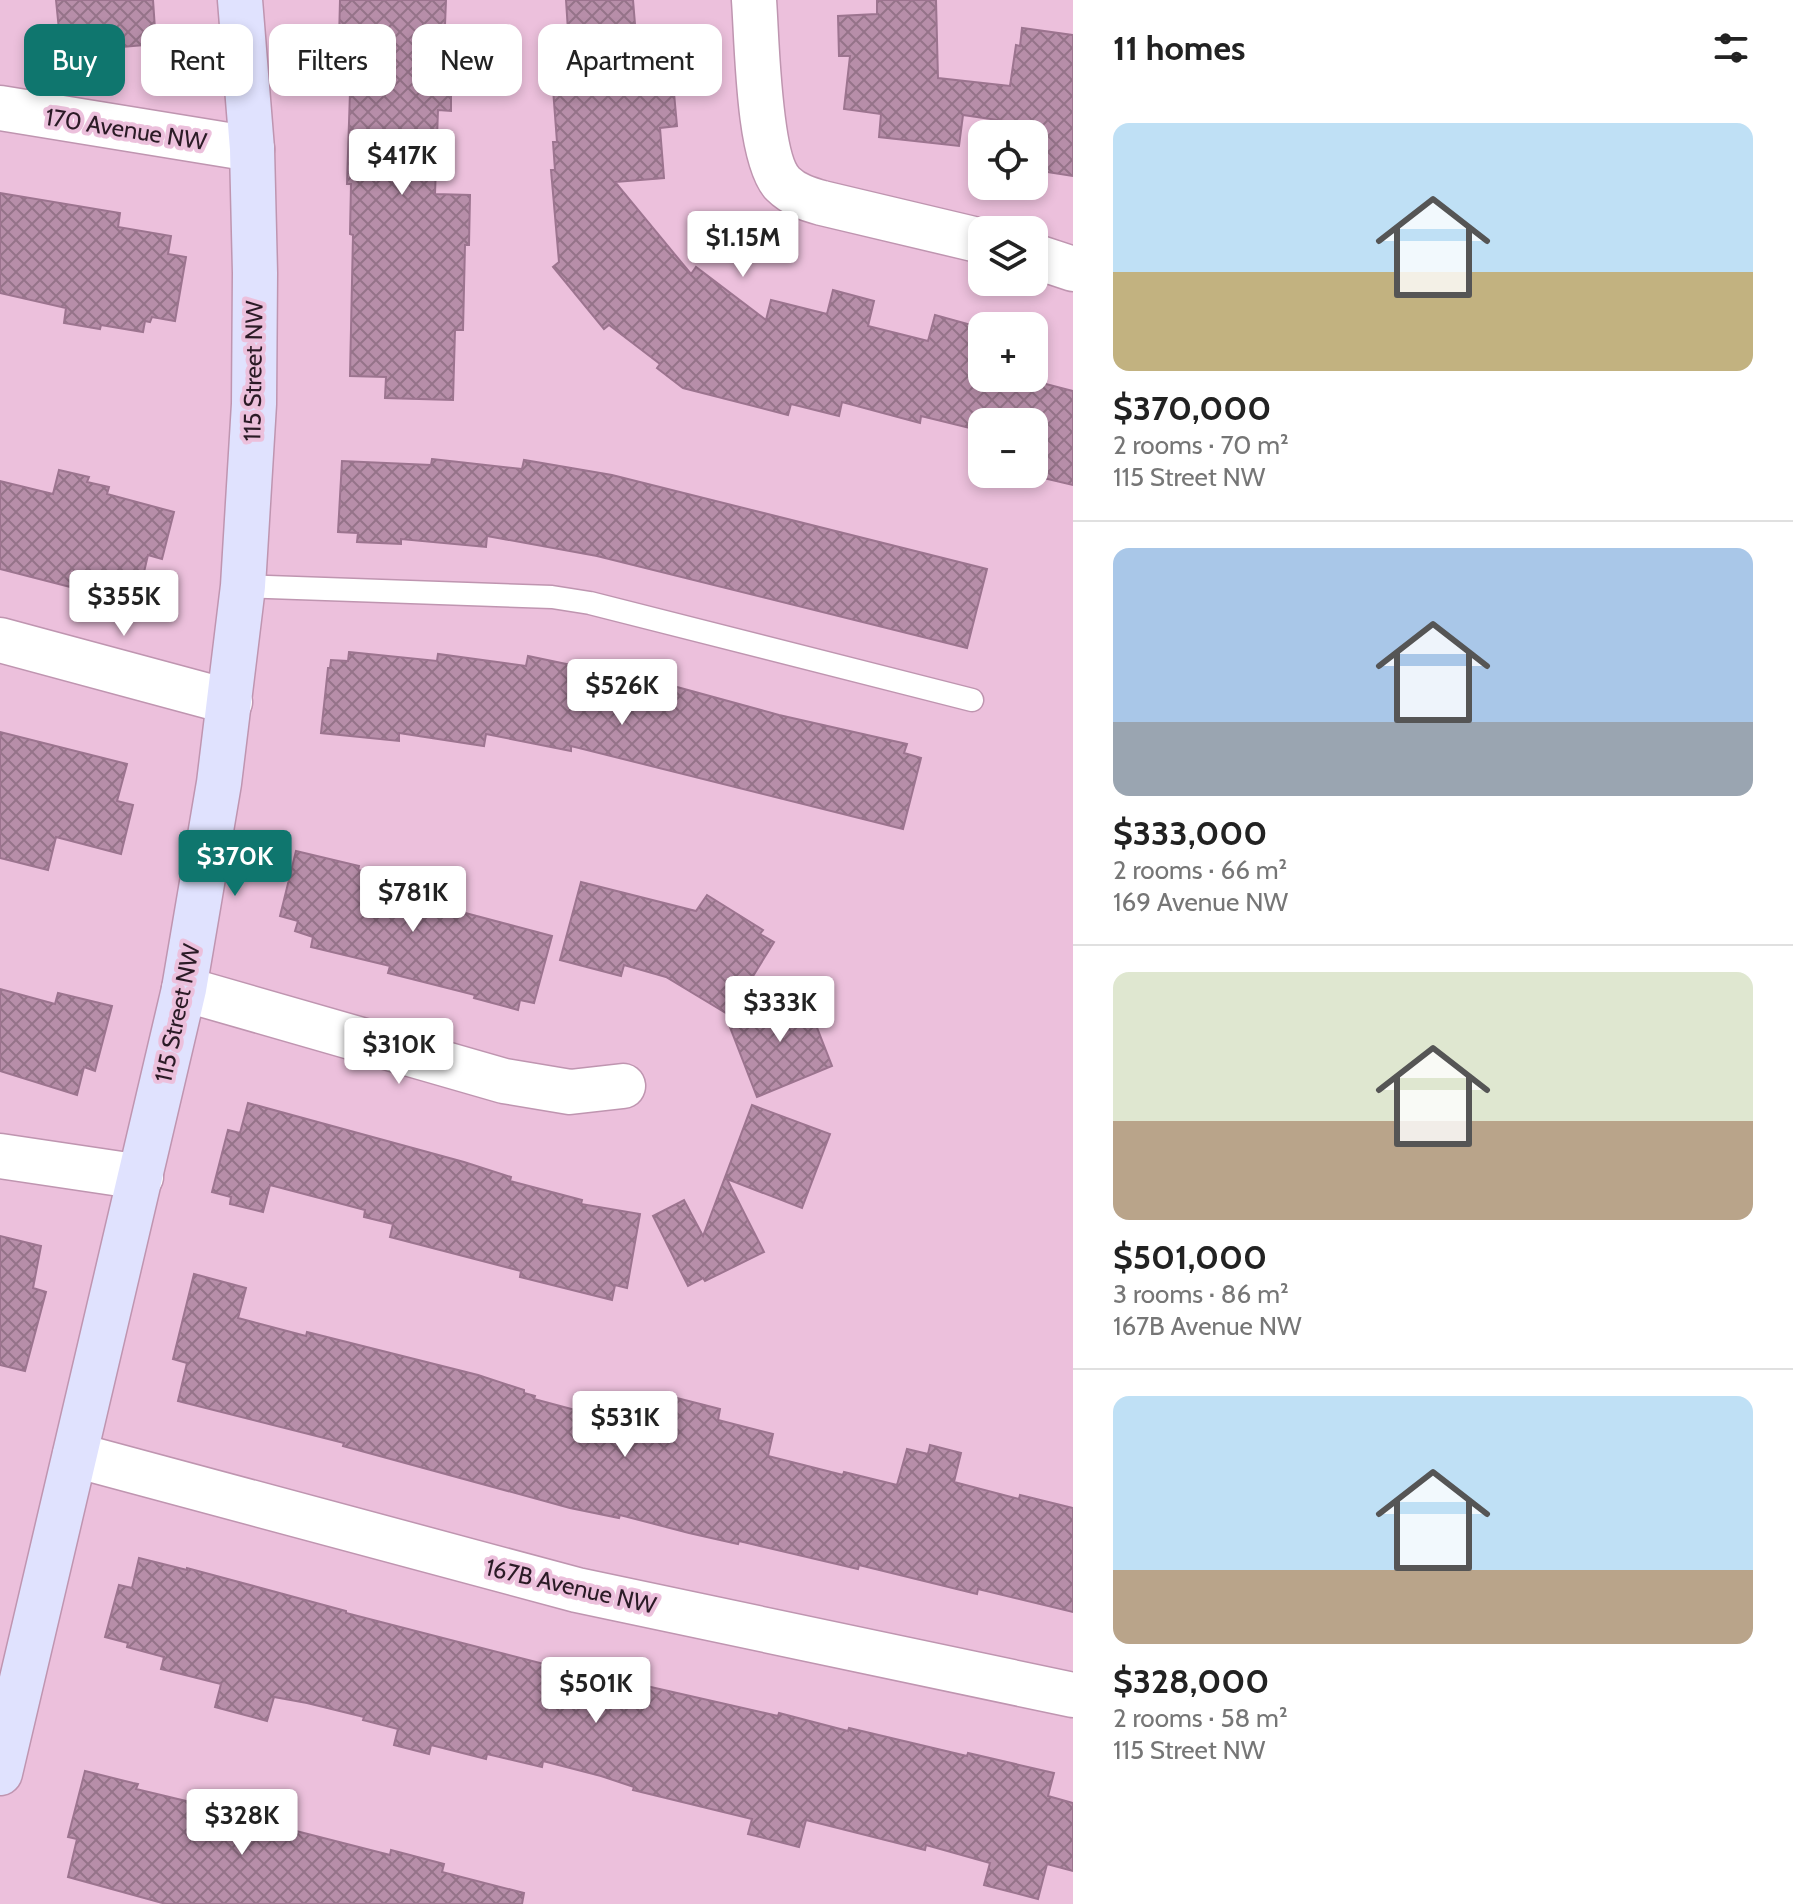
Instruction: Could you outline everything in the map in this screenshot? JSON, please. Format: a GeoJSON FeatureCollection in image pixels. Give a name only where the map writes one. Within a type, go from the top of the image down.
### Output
{"type":"FeatureCollection","features":[{"type":"Feature","properties":{"kind":"street","name":"115 Street NW"},"geometry":{"type":"LineString","coordinates":[[0,1773],[184,989],[206,870],[230,702],[243,586],[254,404],[252,149],[240,0]]}},
{"type":"Feature","properties":{"kind":"street"},"geometry":{"type":"LineString","coordinates":[[754,0],[766,141],[771,165],[782,183],[800,196],[822,203],[968,238]]}},
{"type":"Feature","properties":{"kind":"street","name":"170 Avenue NW"},"geometry":{"type":"LineString","coordinates":[[0,108],[252,149]]}},
{"type":"Feature","properties":{"kind":"street"},"geometry":{"type":"LineString","coordinates":[[1048,261],[1073,269]]}},
{"type":"Feature","properties":{"kind":"street"},"geometry":{"type":"LineString","coordinates":[[0,640],[230,702]]}},
{"type":"Feature","properties":{"kind":"street"},"geometry":{"type":"LineString","coordinates":[[184,989],[504,1081],[570,1092],[623,1086]]}},
{"type":"Feature","properties":{"kind":"street"},"geometry":{"type":"LineString","coordinates":[[0,1156],[141,1177]]}},
{"type":"Feature","properties":{"kind":"street","name":"167B Avenue NW"},"geometry":{"type":"LineString","coordinates":[[75,1455],[577,1590],[1073,1695]]}},
{"type":"Feature","properties":{"kind":"lane"},"geometry":{"type":"LineString","coordinates":[[243,586],[552,597],[590,603],[972,700]]}},
{"type":"Feature","properties":{"kind":"building"},"geometry":{"type":"Polygon","coordinates":[[[56,0],[153,0],[155,24],[141,24],[141,45],[125,47],[125,24],[58,24],[56,0]]]}},
{"type":"Feature","properties":{"kind":"building"},"geometry":{"type":"Polygon","coordinates":[[[340,0],[446,0],[445,24],[412,24],[412,96],[451,96],[451,111],[438,110],[435,194],[470,195],[469,245],[465,245],[463,330],[455,330],[453,400],[385,398],[386,377],[350,376],[353,235],[350,234],[351,184],[347,184],[350,96],[396,96],[396,24],[339,24],[340,0]]]}},
{"type":"Feature","properties":{"kind":"building"},"geometry":{"type":"Polygon","coordinates":[[[566,0],[633,0],[635,24],[568,24],[566,0]]]}},
{"type":"Feature","properties":{"kind":"building"},"geometry":{"type":"Polygon","coordinates":[[[877,0],[936,0],[938,78],[1010,86],[1016,45],[1020,46],[1022,28],[1073,35],[1073,176],[1048,172],[1048,120],[997,120],[963,115],[959,146],[879,137],[881,114],[844,109],[850,56],[839,56],[838,16],[877,14],[877,0]]]}},
{"type":"Feature","properties":{"kind":"building"},"geometry":{"type":"Polygon","coordinates":[[[554,96],[674,96],[677,126],[660,128],[664,178],[615,182],[691,274],[696,267],[766,320],[771,300],[827,314],[833,290],[874,301],[868,326],[928,341],[935,315],[968,324],[968,392],[1048,392],[1048,385],[1073,391],[1073,485],[1048,479],[1048,408],[968,408],[968,428],[921,416],[920,423],[842,402],[839,416],[791,404],[788,415],[683,388],[657,368],[660,364],[609,325],[604,329],[553,267],[559,262],[551,170],[555,170],[553,142],[557,142],[554,96]]]}},
{"type":"Feature","properties":{"kind":"building"},"geometry":{"type":"Polygon","coordinates":[[[0,193],[120,213],[118,227],[171,236],[168,254],[186,257],[175,321],[152,317],[150,322],[145,321],[143,332],[101,325],[100,329],[64,323],[66,308],[0,293],[0,193]]]}},
{"type":"Feature","properties":{"kind":"building"},"geometry":{"type":"Polygon","coordinates":[[[432,459],[522,469],[524,460],[612,475],[987,569],[967,648],[597,556],[487,536],[486,547],[401,539],[401,544],[357,542],[358,533],[338,532],[342,461],[431,465],[432,459]]]}},
{"type":"Feature","properties":{"kind":"building"},"geometry":{"type":"Polygon","coordinates":[[[59,470],[89,477],[87,482],[109,487],[107,494],[174,512],[162,559],[148,555],[140,589],[86,576],[82,590],[0,569],[0,481],[53,494],[59,470]]]}},
{"type":"Feature","properties":{"kind":"building"},"geometry":{"type":"Polygon","coordinates":[[[349,652],[437,661],[438,654],[526,666],[528,656],[614,674],[615,670],[779,715],[907,744],[904,753],[921,758],[903,829],[571,746],[571,751],[486,734],[484,746],[399,733],[399,741],[321,733],[328,668],[331,660],[348,661],[349,652]]]}},
{"type":"Feature","properties":{"kind":"building"},"geometry":{"type":"Polygon","coordinates":[[[0,732],[127,764],[117,801],[133,805],[121,854],[56,837],[48,870],[0,858],[0,732]]]}},
{"type":"Feature","properties":{"kind":"building"},"geometry":{"type":"Polygon","coordinates":[[[296,851],[359,866],[358,870],[374,874],[371,888],[552,936],[534,1003],[520,1000],[518,1010],[474,998],[475,995],[388,973],[390,966],[311,947],[313,937],[295,931],[298,921],[280,916],[296,851]]]}},
{"type":"Feature","properties":{"kind":"building"},"geometry":{"type":"Polygon","coordinates":[[[581,882],[696,911],[707,895],[763,930],[760,934],[774,942],[729,1015],[666,977],[624,965],[621,976],[560,960],[581,882]]]}},
{"type":"Feature","properties":{"kind":"building"},"geometry":{"type":"Polygon","coordinates":[[[0,989],[55,1004],[58,993],[112,1006],[95,1071],[84,1067],[77,1095],[0,1071],[0,989]]]}},
{"type":"Feature","properties":{"kind":"building"},"geometry":{"type":"Polygon","coordinates":[[[803,992],[832,1066],[757,1097],[728,1022],[803,992]]]}},
{"type":"Feature","properties":{"kind":"building"},"geometry":{"type":"Polygon","coordinates":[[[248,1103],[464,1162],[511,1177],[510,1181],[582,1200],[581,1204],[640,1214],[627,1288],[615,1285],[612,1300],[520,1277],[521,1271],[390,1237],[393,1224],[364,1217],[365,1210],[270,1185],[263,1212],[230,1204],[231,1197],[212,1192],[228,1130],[240,1133],[248,1103]]]}},
{"type":"Feature","properties":{"kind":"building"},"geometry":{"type":"Polygon","coordinates":[[[752,1105],[830,1134],[802,1208],[727,1179],[764,1252],[688,1286],[653,1216],[684,1200],[703,1236],[752,1105]]]}},
{"type":"Feature","properties":{"kind":"building"},"geometry":{"type":"Polygon","coordinates":[[[0,1236],[41,1246],[33,1288],[46,1292],[25,1371],[0,1365],[0,1236]]]}},
{"type":"Feature","properties":{"kind":"building"},"geometry":{"type":"Polygon","coordinates":[[[194,1274],[246,1288],[238,1318],[478,1375],[524,1390],[524,1393],[535,1396],[534,1399],[590,1414],[589,1418],[659,1437],[669,1396],[720,1409],[718,1420],[773,1434],[768,1456],[843,1475],[844,1472],[897,1485],[907,1449],[928,1454],[930,1445],[961,1453],[954,1482],[1019,1499],[1020,1495],[1073,1508],[1073,1612],[978,1589],[977,1594],[859,1565],[858,1569],[620,1515],[619,1518],[570,1508],[343,1446],[344,1443],[178,1401],[187,1363],[173,1359],[194,1274]]]}},
{"type":"Feature","properties":{"kind":"building"},"geometry":{"type":"Polygon","coordinates":[[[139,1558],[187,1568],[346,1613],[610,1681],[611,1678],[1054,1773],[1048,1796],[1073,1803],[1073,1871],[1047,1864],[1038,1899],[984,1885],[990,1863],[926,1845],[925,1850],[806,1820],[799,1847],[748,1834],[752,1819],[633,1790],[634,1787],[601,1776],[543,1761],[542,1767],[487,1754],[486,1759],[431,1745],[429,1754],[394,1745],[398,1729],[307,1703],[274,1697],[267,1721],[215,1707],[221,1684],[161,1669],[164,1657],[127,1647],[128,1643],[105,1637],[119,1585],[132,1588],[139,1558]]]}},
{"type":"Feature","properties":{"kind":"building"},"geometry":{"type":"Polygon","coordinates":[[[85,1771],[138,1784],[136,1789],[207,1806],[210,1796],[260,1809],[257,1821],[390,1855],[391,1850],[444,1864],[442,1872],[524,1893],[522,1904],[166,1904],[68,1877],[77,1839],[68,1837],[85,1771]]]}}]}
